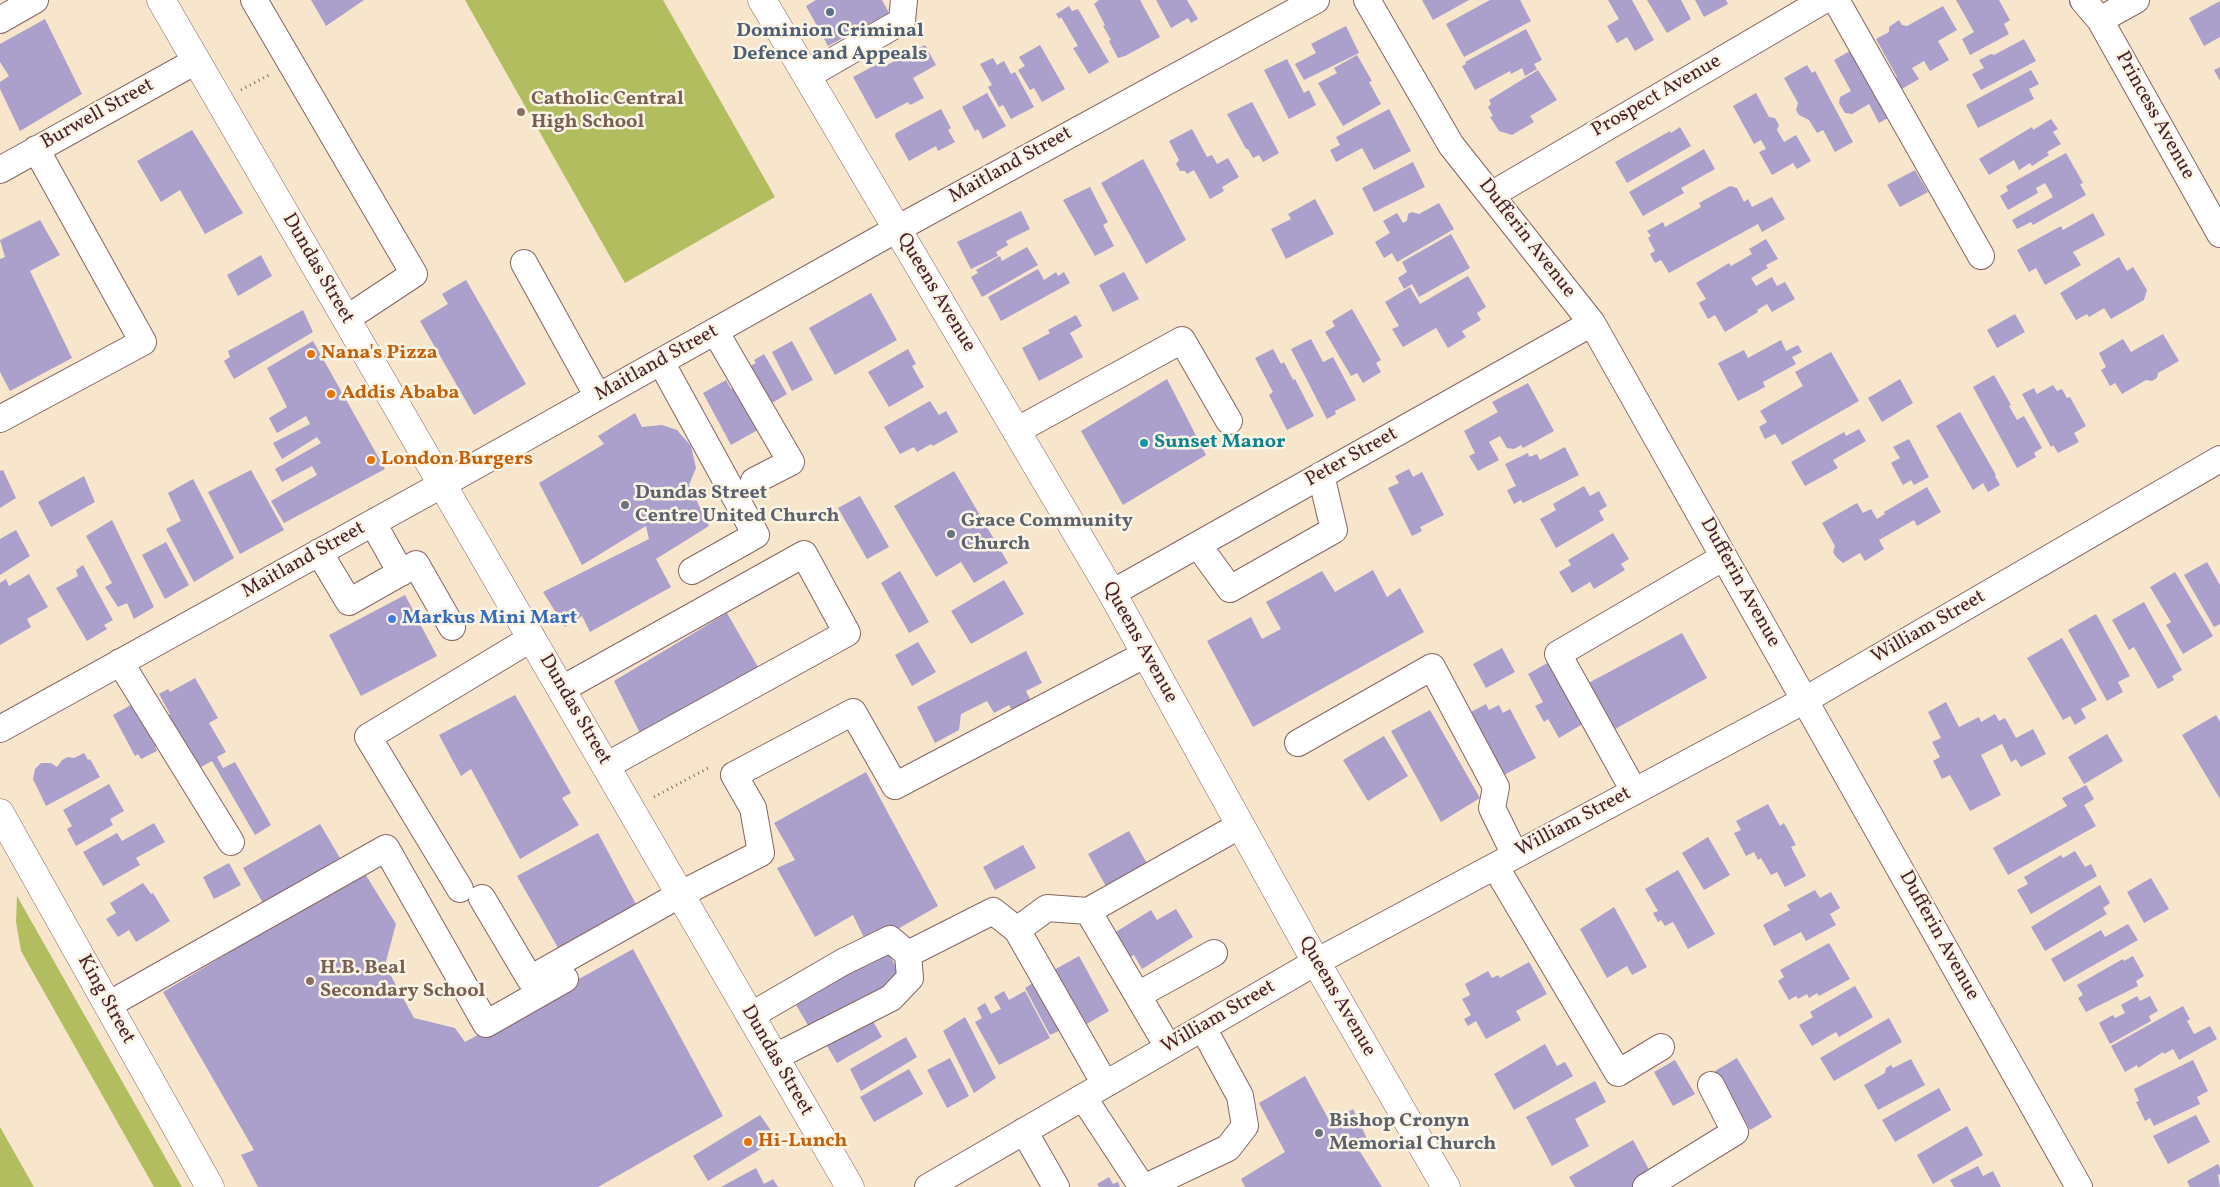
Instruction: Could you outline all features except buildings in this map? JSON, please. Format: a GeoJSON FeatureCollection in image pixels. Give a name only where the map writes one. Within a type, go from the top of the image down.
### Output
{"type":"FeatureCollection","features":[{"type":"Feature","properties":{"kind":"main road","name":"Dundas Street"},"geometry":{"type":"LineString","coordinates":[[161,0],[850,1187]]}},
{"type":"Feature","properties":{"kind":"main road","name":"Queens Avenue"},"geometry":{"type":"LineString","coordinates":[[762,0],[1112,593],[1239,826],[1446,1187]]}},
{"type":"Feature","properties":{"kind":"main road","name":"King Street"},"geometry":{"type":"LineString","coordinates":[[0,813],[210,1187]]}},
{"type":"Feature","properties":{"kind":"street"},"geometry":{"type":"LineString","coordinates":[[0,20],[35,0]]}},
{"type":"Feature","properties":{"kind":"street"},"geometry":{"type":"LineString","coordinates":[[254,0],[414,274],[346,319]]}},
{"type":"Feature","properties":{"kind":"street"},"geometry":{"type":"LineString","coordinates":[[807,76],[902,21],[904,0]]}},
{"type":"Feature","properties":{"kind":"street","name":"Maitland Street"},"geometry":{"type":"LineString","coordinates":[[0,729],[443,484],[897,229],[1316,0]]}},
{"type":"Feature","properties":{"kind":"street","name":"Dufferin Avenue"},"geometry":{"type":"LineString","coordinates":[[1368,0],[1451,145],[1592,323],[2079,1187]]}},
{"type":"Feature","properties":{"kind":"street","name":"Prospect Avenue"},"geometry":{"type":"LineString","coordinates":[[1491,195],[1824,0]]}},
{"type":"Feature","properties":{"kind":"street"},"geometry":{"type":"LineString","coordinates":[[1836,0],[1981,256]]}},
{"type":"Feature","properties":{"kind":"street","name":"Princess Avenue"},"geometry":{"type":"LineString","coordinates":[[2083,0],[2100,20],[2220,234]]}},
{"type":"Feature","properties":{"kind":"street"},"geometry":{"type":"LineString","coordinates":[[2100,20],[2136,0]]}},
{"type":"Feature","properties":{"kind":"street","name":"Burwell Street"},"geometry":{"type":"LineString","coordinates":[[0,170],[196,61]]}},
{"type":"Feature","properties":{"kind":"street"},"geometry":{"type":"LineString","coordinates":[[0,419],[143,342],[36,150]]}},
{"type":"Feature","properties":{"kind":"street"},"geometry":{"type":"LineString","coordinates":[[524,263],[598,397]]}},
{"type":"Feature","properties":{"kind":"street","name":"Peter Street"},"geometry":{"type":"LineString","coordinates":[[1112,593],[1592,323]]}},
{"type":"Feature","properties":{"kind":"street"},"geometry":{"type":"LineString","coordinates":[[715,331],[791,462],[754,482]]}},
{"type":"Feature","properties":{"kind":"street"},"geometry":{"type":"LineString","coordinates":[[1016,431],[1182,340],[1229,421]]}},
{"type":"Feature","properties":{"kind":"street"},"geometry":{"type":"LineString","coordinates":[[661,362],[756,535],[692,571]]}},
{"type":"Feature","properties":{"kind":"street","name":"William Street"},"geometry":{"type":"LineString","coordinates":[[928,1187],[1316,962],[1804,700],[2220,458]]}},
{"type":"Feature","properties":{"kind":"street"},"geometry":{"type":"LineString","coordinates":[[1198,545],[1230,589],[1334,530],[1321,475]]}},
{"type":"Feature","properties":{"kind":"street"},"geometry":{"type":"LineString","coordinates":[[373,523],[401,573]]}},
{"type":"Feature","properties":{"kind":"street"},"geometry":{"type":"LineString","coordinates":[[319,552],[349,602],[416,564],[452,627]]}},
{"type":"Feature","properties":{"kind":"street"},"geometry":{"type":"LineString","coordinates":[[562,689],[804,554],[847,632],[606,766]]}},
{"type":"Feature","properties":{"kind":"street"},"geometry":{"type":"LineString","coordinates":[[1634,791],[1558,654],[1724,557]]}},
{"type":"Feature","properties":{"kind":"street"},"geometry":{"type":"LineString","coordinates":[[532,638],[368,737],[530,979],[685,902]]}},
{"type":"Feature","properties":{"kind":"street"},"geometry":{"type":"LineString","coordinates":[[108,1005],[386,848],[486,1024],[761,853],[752,808],[734,775],[853,712],[895,786],[1146,654]]}},
{"type":"Feature","properties":{"kind":"street"},"geometry":{"type":"LineString","coordinates":[[120,662],[231,842]]}},
{"type":"Feature","properties":{"kind":"street"},"geometry":{"type":"LineString","coordinates":[[1298,743],[1432,667],[1496,787],[1492,808],[1505,860],[1618,1073],[1661,1047]]}},
{"type":"Feature","properties":{"kind":"street"},"geometry":{"type":"LineString","coordinates":[[1017,930],[1047,908],[1088,911],[1239,826]]}},
{"type":"Feature","properties":{"kind":"street"},"geometry":{"type":"LineString","coordinates":[[1088,911],[1168,1047]]}},
{"type":"Feature","properties":{"kind":"street"},"geometry":{"type":"LineString","coordinates":[[908,954],[994,912],[1017,930],[1142,1187]]}},
{"type":"Feature","properties":{"kind":"street"},"geometry":{"type":"LineString","coordinates":[[750,1016],[843,962],[890,939],[908,954],[910,978],[891,998],[775,1057]]}},
{"type":"Feature","properties":{"kind":"street"},"geometry":{"type":"LineString","coordinates":[[1138,995],[1214,953]]}},
{"type":"Feature","properties":{"kind":"street"},"geometry":{"type":"LineString","coordinates":[[1146,1187],[1228,1148],[1245,1126],[1240,1096],[1202,1028]]}},
{"type":"Feature","properties":{"kind":"street"},"geometry":{"type":"LineString","coordinates":[[1646,1187],[1735,1132],[1711,1085]]}},
{"type":"Feature","properties":{"kind":"street"},"geometry":{"type":"LineString","coordinates":[[1024,1131],[1056,1187]]}},
{"type":"Feature","properties":{"kind":"path"},"geometry":{"type":"LineString","coordinates":[[220,102],[291,63]]}},
{"type":"Feature","properties":{"kind":"path"},"geometry":{"type":"LineString","coordinates":[[631,810],[717,764],[734,775]]}},
{"type":"Feature","properties":{"kind":"green space"},"geometry":{"type":"Polygon","coordinates":[[[465,0],[663,0],[775,197],[625,283],[465,0]]]}},
{"type":"Feature","properties":{"kind":"green space"},"geometry":{"type":"Polygon","coordinates":[[[17,896],[182,1187],[154,1187],[21,951],[16,922],[17,896]]]}},
{"type":"Feature","properties":{"kind":"green space"},"geometry":{"type":"Polygon","coordinates":[[[0,1127],[34,1187],[0,1187],[0,1127]]]}},
{"type":"Feature","properties":{"kind":"place","name":"Dominion Criminal Defence and Appeals"},"geometry":{"type":"Point","coordinates":[830,12]}},
{"type":"Feature","properties":{"kind":"place","name":"Catholic Central High School"},"geometry":{"type":"Point","coordinates":[521,112]}},
{"type":"Feature","properties":{"kind":"place","name":"Nana's Pizza"},"geometry":{"type":"Point","coordinates":[311,354]}},
{"type":"Feature","properties":{"kind":"place","name":"Addis Ababa"},"geometry":{"type":"Point","coordinates":[331,394]}},
{"type":"Feature","properties":{"kind":"place","name":"Sunset Manor"},"geometry":{"type":"Point","coordinates":[1144,443]}},
{"type":"Feature","properties":{"kind":"place","name":"London Burgers"},"geometry":{"type":"Point","coordinates":[371,460]}},
{"type":"Feature","properties":{"kind":"place","name":"Dundas Street Centre United Church"},"geometry":{"type":"Point","coordinates":[625,505]}},
{"type":"Feature","properties":{"kind":"place","name":"Grace Community Church"},"geometry":{"type":"Point","coordinates":[951,534]}},
{"type":"Feature","properties":{"kind":"place","name":"Markus Mini Mart"},"geometry":{"type":"Point","coordinates":[392,619]}},
{"type":"Feature","properties":{"kind":"place","name":"H.B. Beal Secondary School"},"geometry":{"type":"Point","coordinates":[310,981]}},
{"type":"Feature","properties":{"kind":"place","name":"Bishop Cronyn Memorial Church"},"geometry":{"type":"Point","coordinates":[1319,1133]}},
{"type":"Feature","properties":{"kind":"place","name":"Hi-Lunch"},"geometry":{"type":"Point","coordinates":[748,1142]}}]}
